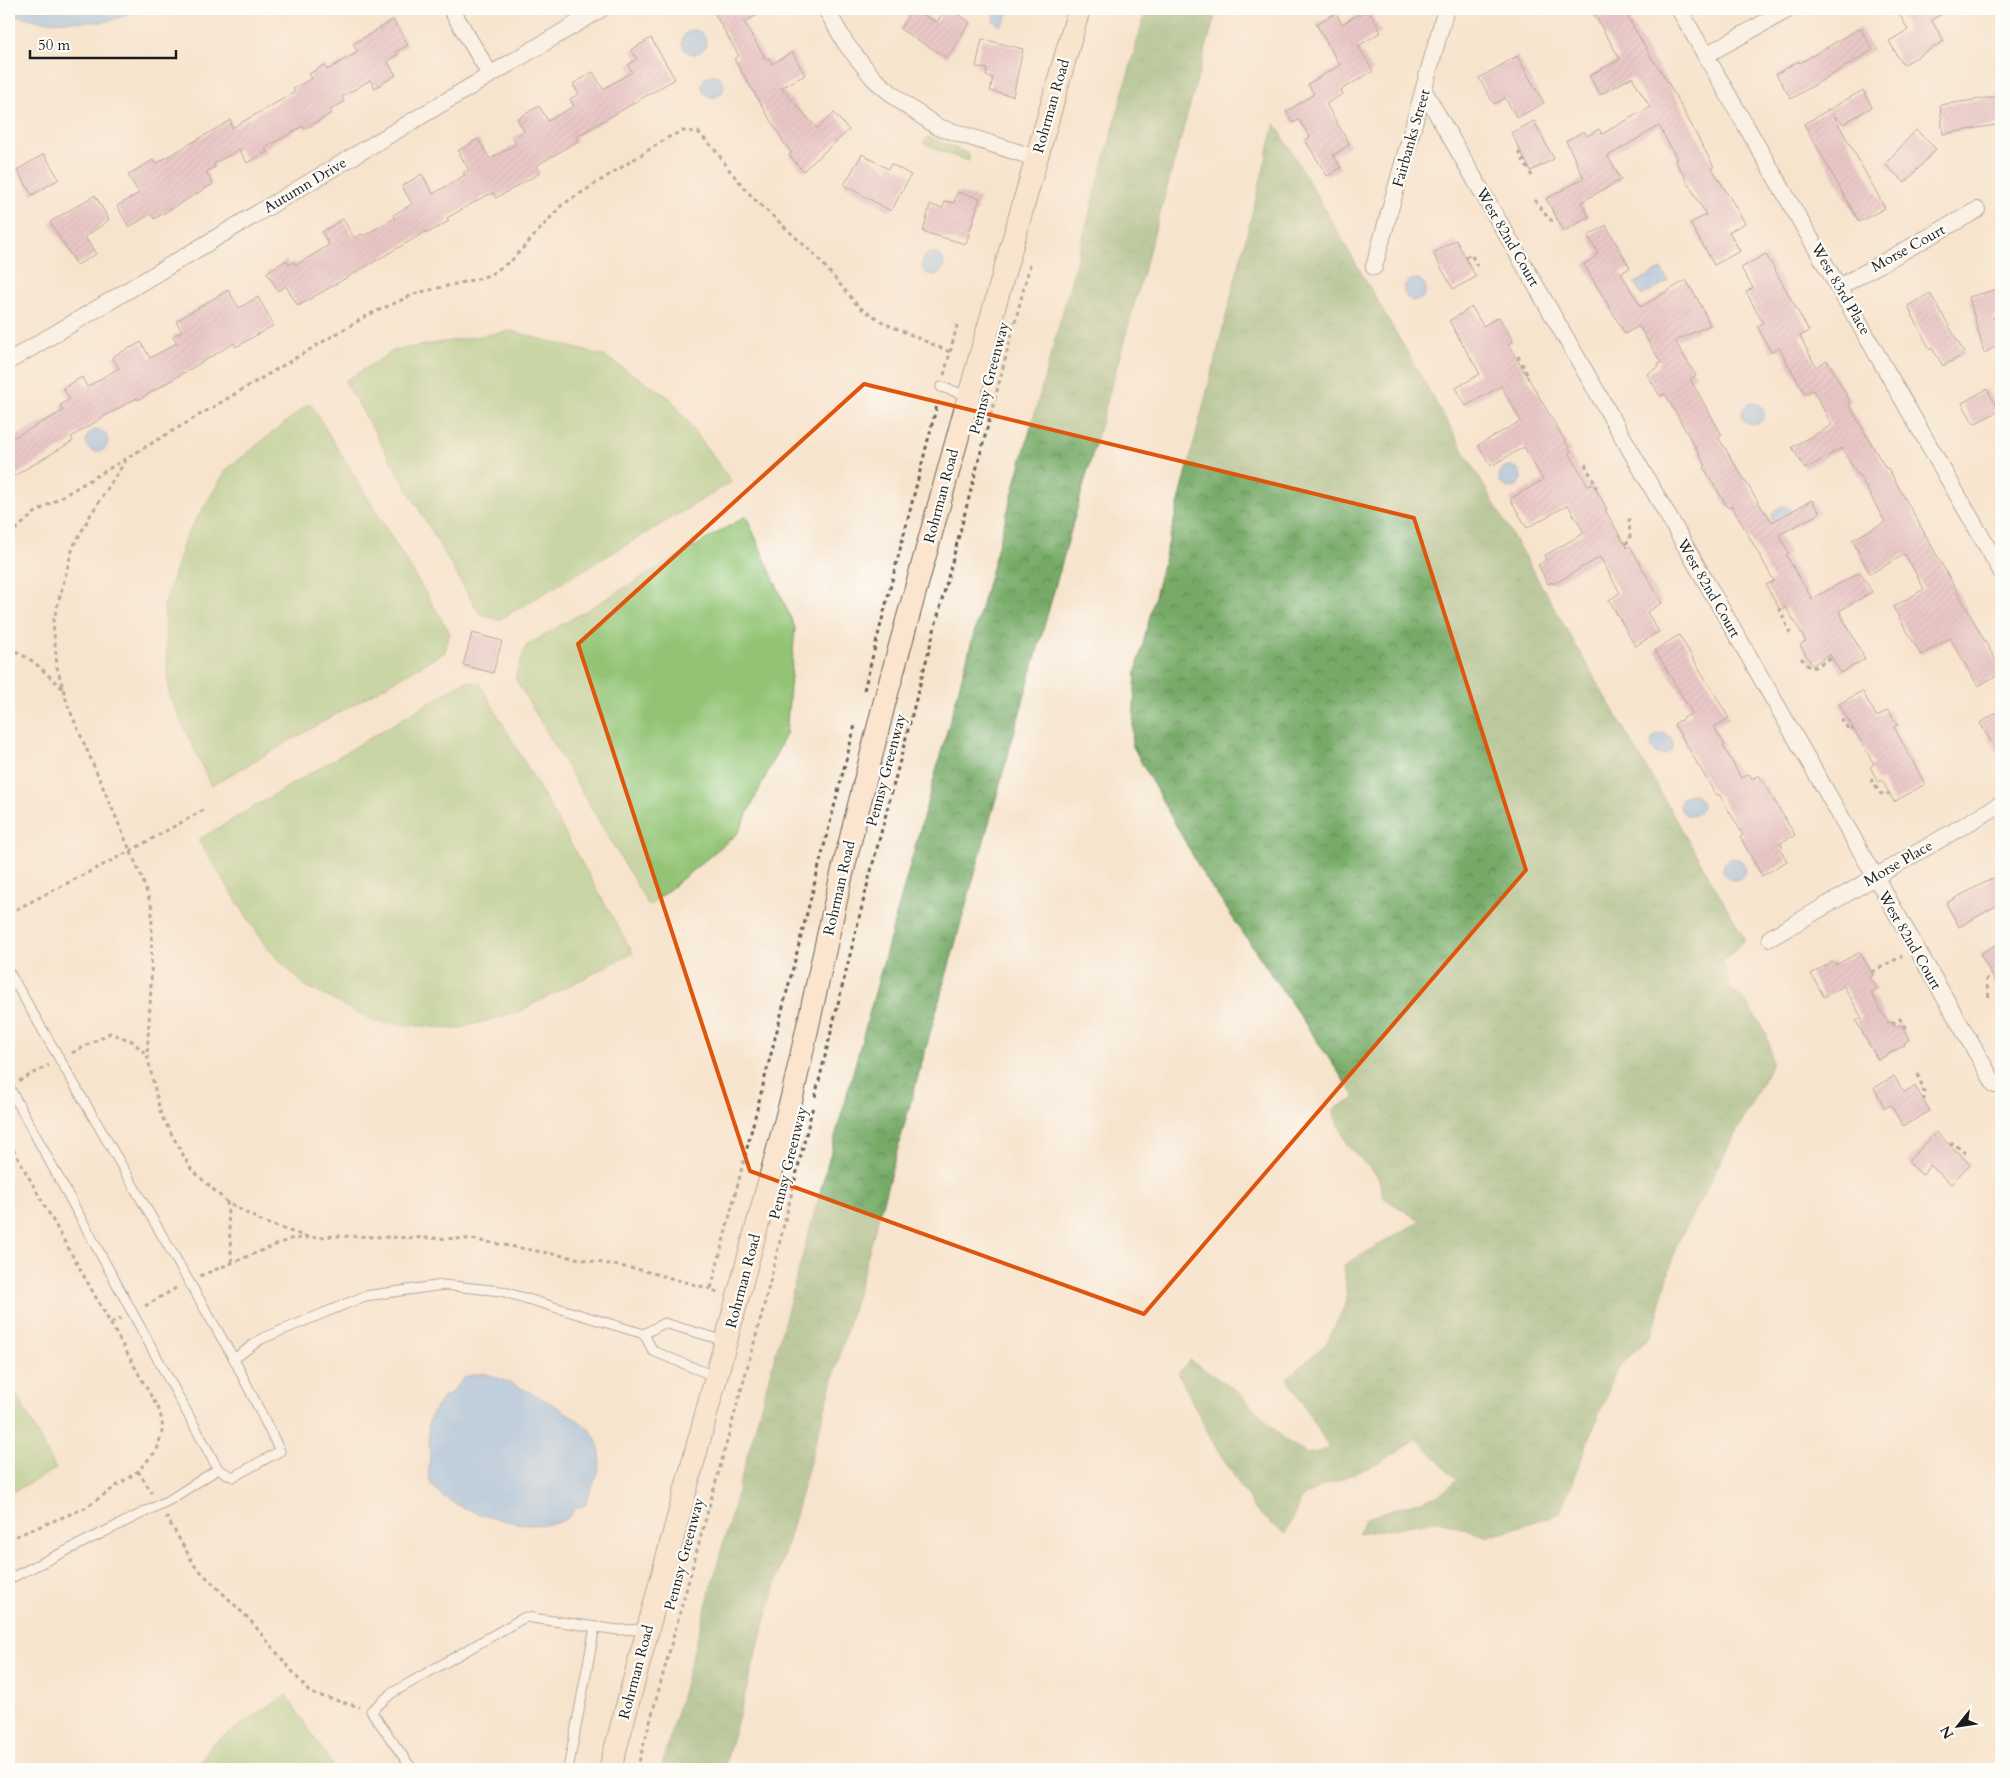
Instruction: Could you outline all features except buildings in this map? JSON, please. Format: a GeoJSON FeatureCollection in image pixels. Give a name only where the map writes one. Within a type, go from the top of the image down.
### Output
{"type":"FeatureCollection","features":[{"type":"Feature","properties":{"kind":"street"},"geometry":{"type":"LineString","coordinates":[[451,9],[490,74]]}},
{"type":"Feature","properties":{"kind":"street","name":"Autumn Drive"},"geometry":{"type":"LineString","coordinates":[[9,361],[601,9]]}},
{"type":"Feature","properties":{"kind":"street"},"geometry":{"type":"LineString","coordinates":[[826,9],[846,44],[874,79],[904,104],[938,126],[1036,158]]}},
{"type":"Feature","properties":{"kind":"street","name":"Rohrman Road"},"geometry":{"type":"LineString","coordinates":[[610,1769],[792,1097],[840,882],[875,741],[969,396],[1079,9]]}},
{"type":"Feature","properties":{"kind":"street","name":"Fairbanks Street"},"geometry":{"type":"LineString","coordinates":[[1374,267],[1446,9]]}},
{"type":"Feature","properties":{"kind":"street","name":"West 83rd Place"},"geometry":{"type":"LineString","coordinates":[[1679,9],[2001,571]]}},
{"type":"Feature","properties":{"kind":"street"},"geometry":{"type":"LineString","coordinates":[[1706,55],[1789,9]]}},
{"type":"Feature","properties":{"kind":"street","name":"West 82nd Court"},"geometry":{"type":"LineString","coordinates":[[1424,91],[1995,1085]]}},
{"type":"Feature","properties":{"kind":"street","name":"Morse Court"},"geometry":{"type":"LineString","coordinates":[[1839,287],[1977,210]]}},
{"type":"Feature","properties":{"kind":"street","name":"Morse Place"},"geometry":{"type":"LineString","coordinates":[[1770,938],[2001,804]]}},
{"type":"Feature","properties":{"kind":"lane"},"geometry":{"type":"LineString","coordinates":[[941,387],[969,396]]}},
{"type":"Feature","properties":{"kind":"lane"},"geometry":{"type":"LineString","coordinates":[[9,972],[234,1359],[280,1451],[233,1477],[218,1469],[9,1087]]}},
{"type":"Feature","properties":{"kind":"lane"},"geometry":{"type":"LineString","coordinates":[[234,1359],[261,1340],[364,1296],[442,1284],[501,1292],[644,1334],[654,1351],[717,1377]]}},
{"type":"Feature","properties":{"kind":"lane"},"geometry":{"type":"LineString","coordinates":[[644,1334],[664,1323],[726,1340]]}},
{"type":"Feature","properties":{"kind":"lane"},"geometry":{"type":"LineString","coordinates":[[9,1579],[160,1505],[218,1469]]}},
{"type":"Feature","properties":{"kind":"lane"},"geometry":{"type":"LineString","coordinates":[[412,1769],[371,1711],[392,1693],[525,1617],[618,1630],[648,1629]]}},
{"type":"Feature","properties":{"kind":"lane"},"geometry":{"type":"LineString","coordinates":[[568,1769],[595,1627]]}},
{"type":"Feature","properties":{"kind":"path"},"geometry":{"type":"LineString","coordinates":[[9,535],[36,512],[194,416],[368,315],[417,293],[481,278],[493,272],[512,260],[562,205],[669,137],[682,131],[698,132],[754,199],[816,256],[859,307],[886,324],[950,352]]}},
{"type":"Feature","properties":{"kind":"path"},"geometry":{"type":"LineString","coordinates":[[1520,152],[1518,153],[1532,176]]}},
{"type":"Feature","properties":{"kind":"path"},"geometry":{"type":"LineString","coordinates":[[1535,200],[1549,219],[1553,221],[1557,219]]}},
{"type":"Feature","properties":{"kind":"path"},"geometry":{"type":"LineString","coordinates":[[1466,257],[1471,254],[1477,266]]}},
{"type":"Feature","properties":{"kind":"path","name":"Pennsy Greenway"},"geometry":{"type":"LineString","coordinates":[[636,1769],[762,1314],[866,890],[1032,257]]}},
{"type":"Feature","properties":{"kind":"path"},"geometry":{"type":"LineString","coordinates":[[1518,356],[1529,377],[1527,378]]}},
{"type":"Feature","properties":{"kind":"path"},"geometry":{"type":"LineString","coordinates":[[127,458],[91,514],[73,547],[53,622],[57,667],[68,706],[130,851],[152,908],[151,988],[147,1055],[161,1115],[191,1169],[227,1202],[263,1222],[310,1238]]}},
{"type":"Feature","properties":{"kind":"path"},"geometry":{"type":"LineString","coordinates":[[1584,464],[1596,486],[1595,488]]}},
{"type":"Feature","properties":{"kind":"path"},"geometry":{"type":"LineString","coordinates":[[1625,544],[1630,540],[1630,515]]}},
{"type":"Feature","properties":{"kind":"path"},"geometry":{"type":"LineString","coordinates":[[1779,608],[1790,633]]}},
{"type":"Feature","properties":{"kind":"path"},"geometry":{"type":"LineString","coordinates":[[9,647],[34,662],[63,689]]}},
{"type":"Feature","properties":{"kind":"path"},"geometry":{"type":"LineString","coordinates":[[1801,658],[1807,666],[1812,668],[1832,658]]}},
{"type":"Feature","properties":{"kind":"path"},"geometry":{"type":"LineString","coordinates":[[1841,719],[1847,729],[1853,729]]}},
{"type":"Feature","properties":{"kind":"path"},"geometry":{"type":"LineString","coordinates":[[1871,778],[1880,793],[1886,795],[1889,793]]}},
{"type":"Feature","properties":{"kind":"path"},"geometry":{"type":"LineString","coordinates":[[9,913],[130,851],[207,808]]}},
{"type":"Feature","properties":{"kind":"path"},"geometry":{"type":"LineString","coordinates":[[1872,972],[1915,948]]}},
{"type":"Feature","properties":{"kind":"path"},"geometry":{"type":"LineString","coordinates":[[1989,997],[1986,980],[1991,974]]}},
{"type":"Feature","properties":{"kind":"path"},"geometry":{"type":"LineString","coordinates":[[1892,1024],[1900,1019],[1907,1031]]}},
{"type":"Feature","properties":{"kind":"path"},"geometry":{"type":"LineString","coordinates":[[110,1033],[132,1041],[147,1055]]}},
{"type":"Feature","properties":{"kind":"path"},"geometry":{"type":"LineString","coordinates":[[1918,1074],[1924,1092],[1924,1100]]}},
{"type":"Feature","properties":{"kind":"path"},"geometry":{"type":"LineString","coordinates":[[9,1142],[160,1412],[163,1428],[158,1450],[138,1471],[85,1508],[9,1539]]}},
{"type":"Feature","properties":{"kind":"path"},"geometry":{"type":"LineString","coordinates":[[1950,1145],[1956,1144],[1966,1154]]}},
{"type":"Feature","properties":{"kind":"path"},"geometry":{"type":"LineString","coordinates":[[227,1202],[232,1263]]}},
{"type":"Feature","properties":{"kind":"path"},"geometry":{"type":"LineString","coordinates":[[111,1323],[188,1281],[290,1240],[338,1236],[471,1239],[641,1270],[711,1289]]}},
{"type":"Feature","properties":{"kind":"path"},"geometry":{"type":"LineString","coordinates":[[138,1471],[195,1566],[228,1601],[250,1620],[310,1692],[371,1711]]}},
{"type":"Feature","properties":{"kind":"highlighted area"},"geometry":{"type":"Polygon","coordinates":[[[864,384],[1414,518],[1526,870],[1144,1314],[750,1171],[578,644],[864,384]]]}},
{"type":"Feature","properties":{"kind":"green space"},"geometry":{"type":"Polygon","coordinates":[[[1146,9],[1217,9],[724,1769],[661,1769],[1146,9]]]}},
{"type":"Feature","properties":{"kind":"green space"},"geometry":{"type":"Polygon","coordinates":[[[1275,123],[1745,939],[1723,962],[1730,988],[1746,1002],[1766,1033],[1771,1052],[1771,1066],[1676,1246],[1653,1333],[1617,1369],[1560,1513],[1489,1537],[1438,1521],[1358,1534],[1366,1518],[1437,1496],[1457,1480],[1417,1439],[1376,1465],[1320,1487],[1302,1497],[1285,1534],[1256,1511],[1212,1441],[1178,1373],[1190,1360],[1237,1391],[1284,1439],[1307,1454],[1330,1449],[1287,1378],[1326,1344],[1347,1301],[1344,1265],[1420,1221],[1384,1198],[1378,1177],[1347,1145],[1332,1110],[1356,1098],[1204,876],[1132,744],[1136,671],[1275,123]]]}},
{"type":"Feature","properties":{"kind":"green space"},"geometry":{"type":"Polygon","coordinates":[[[928,137],[969,154],[969,161],[944,153],[923,143],[928,137]]]}},
{"type":"Feature","properties":{"kind":"green space"},"geometry":{"type":"Polygon","coordinates":[[[511,331],[604,356],[670,398],[732,482],[499,620],[479,613],[345,381],[395,350],[511,331]]]}},
{"type":"Feature","properties":{"kind":"green space"},"geometry":{"type":"Polygon","coordinates":[[[310,403],[450,633],[445,652],[211,786],[169,694],[164,607],[185,538],[227,469],[310,403]]]}},
{"type":"Feature","properties":{"kind":"green space"},"geometry":{"type":"Polygon","coordinates":[[[746,516],[795,628],[786,734],[738,833],[649,906],[515,678],[526,646],[746,516]]]}},
{"type":"Feature","properties":{"kind":"green space"},"geometry":{"type":"Polygon","coordinates":[[[466,681],[480,684],[633,953],[518,1012],[457,1029],[375,1022],[304,985],[266,947],[198,840],[466,681]]]}},
{"type":"Feature","properties":{"kind":"green space"},"geometry":{"type":"Polygon","coordinates":[[[9,1380],[56,1469],[9,1494],[9,1380]]]}},
{"type":"Feature","properties":{"kind":"green space"},"geometry":{"type":"Polygon","coordinates":[[[286,1695],[335,1769],[197,1769],[211,1745],[286,1695]]]}},
{"type":"Feature","properties":{"kind":"water"},"geometry":{"type":"Polygon","coordinates":[[[9,9],[147,9],[105,22],[42,21],[9,14],[9,9]]]}},
{"type":"Feature","properties":{"kind":"water"},"geometry":{"type":"Polygon","coordinates":[[[995,9],[1009,9],[1004,22],[1000,26],[993,21],[995,9]]]}},
{"type":"Feature","properties":{"kind":"water"},"geometry":{"type":"Polygon","coordinates":[[[694,30],[702,34],[706,42],[702,50],[694,54],[686,50],[682,42],[686,34],[694,30]]]}},
{"type":"Feature","properties":{"kind":"water"},"geometry":{"type":"Polygon","coordinates":[[[713,75],[721,78],[724,86],[721,94],[713,97],[705,94],[702,86],[705,78],[713,75]]]}},
{"type":"Feature","properties":{"kind":"water"},"geometry":{"type":"Polygon","coordinates":[[[933,253],[943,260],[944,264],[937,274],[933,275],[923,268],[922,264],[929,254],[933,253]]]}},
{"type":"Feature","properties":{"kind":"water"},"geometry":{"type":"Polygon","coordinates":[[[1661,269],[1668,281],[1642,296],[1635,283],[1661,269]]]}},
{"type":"Feature","properties":{"kind":"water"},"geometry":{"type":"Polygon","coordinates":[[[1415,279],[1423,282],[1426,290],[1423,298],[1415,301],[1407,298],[1404,290],[1407,282],[1415,279]]]}},
{"type":"Feature","properties":{"kind":"water"},"geometry":{"type":"Polygon","coordinates":[[[1753,403],[1761,406],[1764,414],[1761,422],[1753,425],[1745,422],[1742,414],[1745,406],[1753,403]]]}},
{"type":"Feature","properties":{"kind":"water"},"geometry":{"type":"Polygon","coordinates":[[[97,430],[105,433],[108,441],[105,449],[97,452],[89,449],[86,441],[89,433],[97,430]]]}},
{"type":"Feature","properties":{"kind":"water"},"geometry":{"type":"Polygon","coordinates":[[[1510,466],[1518,469],[1521,477],[1518,485],[1510,488],[1502,485],[1499,477],[1502,469],[1510,466]]]}},
{"type":"Feature","properties":{"kind":"water"},"geometry":{"type":"Polygon","coordinates":[[[1783,506],[1788,508],[1793,515],[1775,525],[1772,519],[1773,513],[1783,506]]]}},
{"type":"Feature","properties":{"kind":"water"},"geometry":{"type":"Polygon","coordinates":[[[1662,733],[1670,736],[1673,744],[1670,752],[1662,755],[1654,752],[1651,744],[1654,736],[1662,733]]]}},
{"type":"Feature","properties":{"kind":"water"},"geometry":{"type":"Polygon","coordinates":[[[1691,794],[1699,797],[1702,805],[1699,813],[1691,816],[1683,813],[1680,805],[1683,797],[1691,794]]]}},
{"type":"Feature","properties":{"kind":"water"},"geometry":{"type":"Polygon","coordinates":[[[1734,858],[1742,861],[1745,869],[1742,877],[1734,880],[1726,877],[1723,869],[1726,861],[1734,858]]]}},
{"type":"Feature","properties":{"kind":"water"},"geometry":{"type":"Polygon","coordinates":[[[483,1373],[538,1396],[579,1421],[595,1437],[600,1453],[598,1473],[586,1505],[576,1508],[564,1520],[549,1524],[532,1524],[490,1517],[452,1502],[438,1492],[430,1481],[428,1429],[432,1413],[443,1397],[448,1396],[465,1377],[483,1373]]]}}]}
